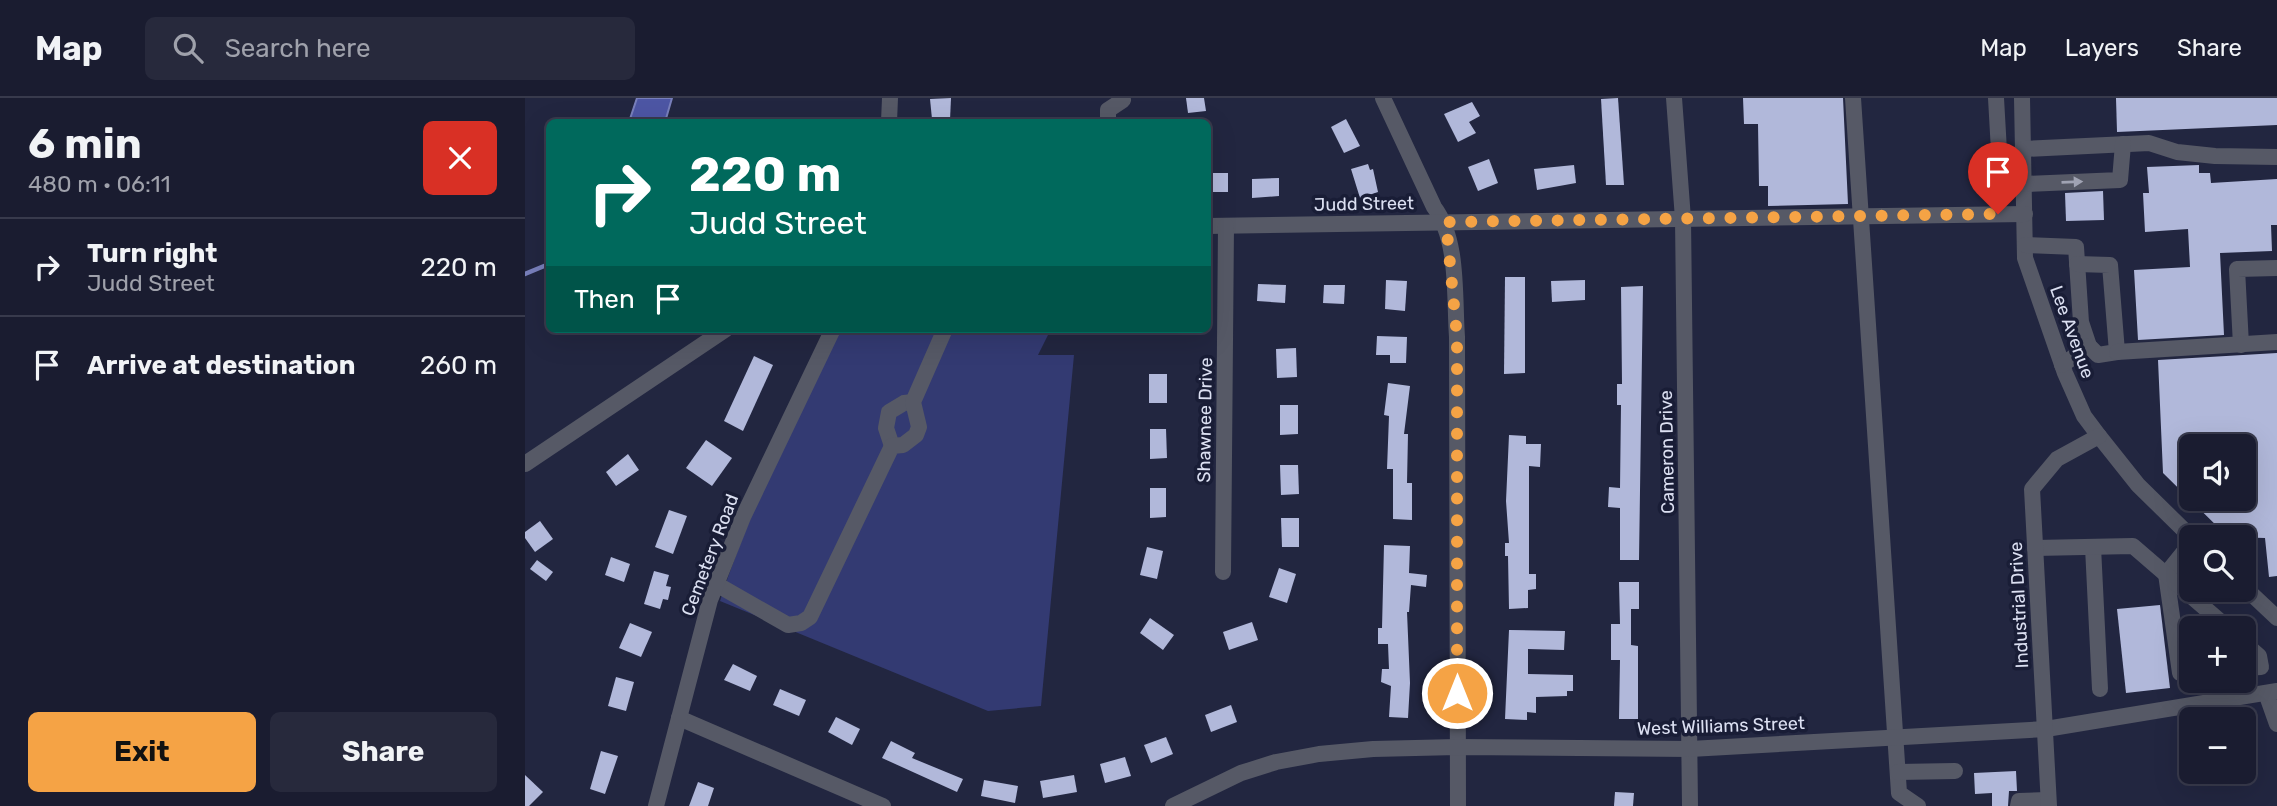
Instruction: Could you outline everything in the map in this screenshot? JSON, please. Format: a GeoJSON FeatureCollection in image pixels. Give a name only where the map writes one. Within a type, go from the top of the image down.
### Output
{"type":"FeatureCollection","features":[{"type":"Feature","properties":{"kind":"street"},"geometry":{"type":"LineString","coordinates":[[889,119],[890,98]]}},
{"type":"Feature","properties":{"kind":"street"},"geometry":{"type":"LineString","coordinates":[[1383,98],[1434,207],[1446,222],[1457,337],[1458,806]]}},
{"type":"Feature","properties":{"kind":"street","name":"Cameron Drive"},"geometry":{"type":"LineString","coordinates":[[1674,98],[1683,219],[1690,806]]}},
{"type":"Feature","properties":{"kind":"street"},"geometry":{"type":"LineString","coordinates":[[1853,98],[1899,793],[1918,806]]}},
{"type":"Feature","properties":{"kind":"street"},"geometry":{"type":"LineString","coordinates":[[1996,98],[2000,169]]}},
{"type":"Feature","properties":{"kind":"street","name":"Lee Avenue"},"geometry":{"type":"LineString","coordinates":[[2022,98],[2025,258],[2062,365],[2084,416],[2138,485],[2179,525]]}},
{"type":"Feature","properties":{"kind":"street"},"geometry":{"type":"LineString","coordinates":[[1108,119],[1108,110],[1123,100]]}},
{"type":"Feature","properties":{"kind":"street"},"geometry":{"type":"LineString","coordinates":[[2024,149],[2149,143],[2177,152],[2277,158]]}},
{"type":"Feature","properties":{"kind":"street"},"geometry":{"type":"LineString","coordinates":[[2025,184],[2119,180],[2123,145]]}},
{"type":"Feature","properties":{"kind":"street","name":"Judd Street"},"geometry":{"type":"LineString","coordinates":[[1211,226],[2025,214]]}},
{"type":"Feature","properties":{"kind":"street","name":"Shawnee Drive"},"geometry":{"type":"LineString","coordinates":[[1223,572],[1226,226]]}},
{"type":"Feature","properties":{"kind":"street"},"geometry":{"type":"LineString","coordinates":[[2025,245],[2076,247],[2081,322],[2089,346],[2098,355],[2277,342]]}},
{"type":"Feature","properties":{"kind":"street"},"geometry":{"type":"LineString","coordinates":[[2077,264],[2110,264],[2117,352]]}},
{"type":"Feature","properties":{"kind":"street"},"geometry":{"type":"LineString","coordinates":[[2241,345],[2237,269],[2277,268]]}},
{"type":"Feature","properties":{"kind":"street"},"geometry":{"type":"LineString","coordinates":[[525,464],[720,333]]}},
{"type":"Feature","properties":{"kind":"street","name":"Cemetery Road"},"geometry":{"type":"LineString","coordinates":[[656,806],[716,584],[743,517],[831,333]]}},
{"type":"Feature","properties":{"kind":"street"},"geometry":{"type":"LineString","coordinates":[[893,446],[903,446],[916,435],[919,426],[913,402],[943,333]]}},
{"type":"Feature","properties":{"kind":"street"},"geometry":{"type":"LineString","coordinates":[[2062,365],[2089,346]]}},
{"type":"Feature","properties":{"kind":"street"},"geometry":{"type":"LineString","coordinates":[[716,584],[788,625],[801,623],[810,617],[893,446],[886,428],[889,412],[904,402],[913,402]]}},
{"type":"Feature","properties":{"kind":"street","name":"Industrial Drive"},"geometry":{"type":"LineString","coordinates":[[2048,803],[2032,489],[2057,459],[2099,436]]}},
{"type":"Feature","properties":{"kind":"street"},"geometry":{"type":"LineString","coordinates":[[2035,548],[2133,546],[2214,616]]}},
{"type":"Feature","properties":{"kind":"street"},"geometry":{"type":"LineString","coordinates":[[2093,547],[2100,689]]}},
{"type":"Feature","properties":{"kind":"street"},"geometry":{"type":"LineString","coordinates":[[2179,557],[2165,574],[2179,666]]}},
{"type":"Feature","properties":{"kind":"street"},"geometry":{"type":"LineString","coordinates":[[2256,598],[2277,618]]}},
{"type":"Feature","properties":{"kind":"street"},"geometry":{"type":"LineString","coordinates":[[2256,653],[2261,667],[2256,667]]}},
{"type":"Feature","properties":{"kind":"street"},"geometry":{"type":"LineString","coordinates":[[2271,692],[2277,724]]}},
{"type":"Feature","properties":{"kind":"street","name":"West Williams Street"},"geometry":{"type":"LineString","coordinates":[[1173,806],[1241,773],[1276,762],[1373,749],[1690,749],[2046,729],[2271,692]]}},
{"type":"Feature","properties":{"kind":"street"},"geometry":{"type":"LineString","coordinates":[[679,718],[883,806]]}},
{"type":"Feature","properties":{"kind":"street"},"geometry":{"type":"LineString","coordinates":[[1898,772],[1955,771]]}},
{"type":"Feature","properties":{"kind":"street"},"geometry":{"type":"LineString","coordinates":[[2018,806],[2019,801],[2048,803]]}},
{"type":"Feature","properties":{"kind":"shaded area"},"geometry":{"type":"Polygon","coordinates":[[[637,98],[672,98],[666,119],[630,119],[637,98]]]}},
{"type":"Feature","properties":{"kind":"shaded area"},"geometry":{"type":"Polygon","coordinates":[[[838,333],[1049,333],[1038,355],[1074,355],[1041,706],[988,711],[720,601],[745,531],[838,333]]]}},
{"type":"Feature","properties":{"kind":"building"},"geometry":{"type":"Polygon","coordinates":[[[951,98],[950,119],[932,119],[930,99],[951,98]]]}},
{"type":"Feature","properties":{"kind":"building"},"geometry":{"type":"Polygon","coordinates":[[[1186,98],[1204,98],[1206,111],[1188,113],[1186,98]]]}},
{"type":"Feature","properties":{"kind":"building"},"geometry":{"type":"Polygon","coordinates":[[[1618,98],[1624,185],[1606,185],[1601,99],[1618,98]]]}},
{"type":"Feature","properties":{"kind":"building"},"geometry":{"type":"Polygon","coordinates":[[[1743,98],[1843,98],[1848,204],[1768,206],[1768,186],[1759,186],[1758,124],[1744,124],[1743,98]]]}},
{"type":"Feature","properties":{"kind":"building"},"geometry":{"type":"Polygon","coordinates":[[[2116,98],[2277,98],[2277,125],[2117,132],[2116,98]]]}},
{"type":"Feature","properties":{"kind":"building"},"geometry":{"type":"Polygon","coordinates":[[[1472,102],[1480,116],[1469,122],[1476,133],[1458,142],[1444,114],[1472,102]]]}},
{"type":"Feature","properties":{"kind":"building"},"geometry":{"type":"Polygon","coordinates":[[[1346,119],[1360,146],[1344,153],[1331,127],[1346,119]]]}},
{"type":"Feature","properties":{"kind":"building"},"geometry":{"type":"Polygon","coordinates":[[[1489,159],[1498,183],[1478,191],[1468,167],[1489,159]]]}},
{"type":"Feature","properties":{"kind":"building"},"geometry":{"type":"Polygon","coordinates":[[[1368,164],[1370,170],[1373,169],[1378,192],[1360,198],[1351,169],[1368,164]]]}},
{"type":"Feature","properties":{"kind":"building"},"geometry":{"type":"Polygon","coordinates":[[[1574,165],[1576,183],[1537,190],[1534,169],[1574,165]]]}},
{"type":"Feature","properties":{"kind":"building"},"geometry":{"type":"Polygon","coordinates":[[[2199,165],[2199,173],[2210,173],[2211,183],[2277,179],[2277,225],[2271,225],[2272,251],[2220,253],[2224,335],[2138,340],[2134,270],[2190,267],[2188,229],[2145,232],[2143,193],[2149,193],[2147,167],[2199,165]]]}},
{"type":"Feature","properties":{"kind":"building"},"geometry":{"type":"Polygon","coordinates":[[[1211,173],[1228,173],[1228,192],[1211,192],[1211,173]]]}},
{"type":"Feature","properties":{"kind":"building"},"geometry":{"type":"Polygon","coordinates":[[[1279,178],[1279,196],[1252,198],[1252,179],[1279,178]]]}},
{"type":"Feature","properties":{"kind":"building"},"geometry":{"type":"Polygon","coordinates":[[[2103,191],[2104,220],[2066,221],[2065,193],[2103,191]]]}},
{"type":"Feature","properties":{"kind":"building"},"geometry":{"type":"Polygon","coordinates":[[[1505,277],[1525,277],[1525,373],[1504,374],[1505,277]]]}},
{"type":"Feature","properties":{"kind":"building"},"geometry":{"type":"Polygon","coordinates":[[[1386,280],[1407,281],[1405,311],[1385,309],[1386,280]]]}},
{"type":"Feature","properties":{"kind":"building"},"geometry":{"type":"Polygon","coordinates":[[[1585,280],[1585,300],[1552,302],[1551,281],[1585,280]]]}},
{"type":"Feature","properties":{"kind":"building"},"geometry":{"type":"Polygon","coordinates":[[[1258,284],[1286,285],[1285,303],[1257,301],[1258,284]]]}},
{"type":"Feature","properties":{"kind":"building"},"geometry":{"type":"Polygon","coordinates":[[[1324,285],[1345,285],[1344,304],[1323,303],[1324,285]]]}},
{"type":"Feature","properties":{"kind":"building"},"geometry":{"type":"Polygon","coordinates":[[[1643,286],[1639,560],[1620,560],[1620,508],[1608,507],[1609,487],[1620,488],[1621,405],[1617,405],[1617,384],[1622,384],[1621,287],[1643,286]]]}},
{"type":"Feature","properties":{"kind":"building"},"geometry":{"type":"Polygon","coordinates":[[[1377,336],[1407,337],[1406,363],[1390,363],[1390,355],[1376,355],[1377,336]]]}},
{"type":"Feature","properties":{"kind":"building"},"geometry":{"type":"Polygon","coordinates":[[[1296,348],[1297,377],[1277,378],[1276,349],[1296,348]]]}},
{"type":"Feature","properties":{"kind":"building"},"geometry":{"type":"Polygon","coordinates":[[[2277,353],[2277,576],[2269,577],[2265,538],[2256,538],[2256,525],[2216,525],[2202,511],[2256,511],[2256,434],[2179,434],[2179,489],[2163,473],[2158,360],[2277,353]]]}},
{"type":"Feature","properties":{"kind":"building"},"geometry":{"type":"Polygon","coordinates":[[[754,356],[773,365],[743,431],[724,421],[754,356]]]}},
{"type":"Feature","properties":{"kind":"building"},"geometry":{"type":"Polygon","coordinates":[[[1149,374],[1167,374],[1167,403],[1149,403],[1149,374]]]}},
{"type":"Feature","properties":{"kind":"building"},"geometry":{"type":"Polygon","coordinates":[[[1388,383],[1410,386],[1404,434],[1408,434],[1407,483],[1412,483],[1412,520],[1393,519],[1393,469],[1387,469],[1389,416],[1384,415],[1388,383]]]}},
{"type":"Feature","properties":{"kind":"building"},"geometry":{"type":"Polygon","coordinates":[[[1280,405],[1298,405],[1298,434],[1280,435],[1280,405]]]}},
{"type":"Feature","properties":{"kind":"building"},"geometry":{"type":"Polygon","coordinates":[[[1150,429],[1166,429],[1167,458],[1150,459],[1150,429]]]}},
{"type":"Feature","properties":{"kind":"building"},"geometry":{"type":"Polygon","coordinates":[[[1509,435],[1526,436],[1526,444],[1541,444],[1540,467],[1529,466],[1529,574],[1536,574],[1536,589],[1528,590],[1528,608],[1509,609],[1508,556],[1505,556],[1505,543],[1509,543],[1506,501],[1509,435]]]}},
{"type":"Feature","properties":{"kind":"building"},"geometry":{"type":"Polygon","coordinates":[[[706,440],[732,458],[712,486],[686,468],[706,440]]]}},
{"type":"Feature","properties":{"kind":"building"},"geometry":{"type":"Polygon","coordinates":[[[628,454],[639,470],[616,486],[606,472],[628,454]]]}},
{"type":"Feature","properties":{"kind":"building"},"geometry":{"type":"Polygon","coordinates":[[[1280,465],[1298,465],[1299,494],[1281,495],[1280,465]]]}},
{"type":"Feature","properties":{"kind":"building"},"geometry":{"type":"Polygon","coordinates":[[[1150,488],[1166,488],[1166,517],[1150,518],[1150,488]]]}},
{"type":"Feature","properties":{"kind":"building"},"geometry":{"type":"Polygon","coordinates":[[[669,510],[687,516],[673,554],[655,547],[669,510]]]}},
{"type":"Feature","properties":{"kind":"building"},"geometry":{"type":"Polygon","coordinates":[[[1281,518],[1299,518],[1299,547],[1282,547],[1281,518]]]}},
{"type":"Feature","properties":{"kind":"building"},"geometry":{"type":"Polygon","coordinates":[[[540,521],[553,539],[535,552],[525,538],[525,532],[540,521]]]}},
{"type":"Feature","properties":{"kind":"building"},"geometry":{"type":"Polygon","coordinates":[[[1384,545],[1410,546],[1409,573],[1427,575],[1426,587],[1411,585],[1407,612],[1410,683],[1408,718],[1389,717],[1391,686],[1381,682],[1382,669],[1389,669],[1388,644],[1378,644],[1378,628],[1382,628],[1384,545]]]}},
{"type":"Feature","properties":{"kind":"building"},"geometry":{"type":"Polygon","coordinates":[[[1147,547],[1163,551],[1157,579],[1140,575],[1147,547]]]}},
{"type":"Feature","properties":{"kind":"building"},"geometry":{"type":"Polygon","coordinates":[[[611,557],[630,564],[624,582],[605,575],[611,557]]]}},
{"type":"Feature","properties":{"kind":"building"},"geometry":{"type":"Polygon","coordinates":[[[537,560],[553,572],[546,581],[530,569],[537,560]]]}},
{"type":"Feature","properties":{"kind":"building"},"geometry":{"type":"Polygon","coordinates":[[[1279,568],[1296,574],[1287,603],[1269,597],[1279,568]]]}},
{"type":"Feature","properties":{"kind":"building"},"geometry":{"type":"Polygon","coordinates":[[[654,571],[669,575],[666,586],[671,587],[668,600],[663,599],[660,609],[644,604],[654,571]]]}},
{"type":"Feature","properties":{"kind":"building"},"geometry":{"type":"Polygon","coordinates":[[[1619,582],[1639,582],[1639,609],[1631,609],[1631,645],[1638,646],[1638,719],[1619,719],[1620,660],[1611,660],[1611,624],[1620,624],[1619,582]]]}},
{"type":"Feature","properties":{"kind":"building"},"geometry":{"type":"Polygon","coordinates":[[[2160,605],[2170,688],[2126,693],[2117,609],[2160,605]]]}},
{"type":"Feature","properties":{"kind":"building"},"geometry":{"type":"Polygon","coordinates":[[[1150,618],[1174,635],[1163,650],[1140,633],[1150,618]]]}},
{"type":"Feature","properties":{"kind":"building"},"geometry":{"type":"Polygon","coordinates":[[[1252,622],[1258,640],[1229,650],[1223,632],[1252,622]]]}},
{"type":"Feature","properties":{"kind":"building"},"geometry":{"type":"Polygon","coordinates":[[[630,623],[652,632],[641,657],[619,648],[630,623]]]}},
{"type":"Feature","properties":{"kind":"building"},"geometry":{"type":"Polygon","coordinates":[[[1509,630],[1565,631],[1564,650],[1528,649],[1528,674],[1573,675],[1573,691],[1567,691],[1567,696],[1536,697],[1536,713],[1527,712],[1527,720],[1505,719],[1509,630]]]}},
{"type":"Feature","properties":{"kind":"building"},"geometry":{"type":"Polygon","coordinates":[[[733,664],[757,676],[750,691],[724,680],[733,664]]]}},
{"type":"Feature","properties":{"kind":"building"},"geometry":{"type":"Polygon","coordinates":[[[616,677],[634,682],[626,711],[608,706],[616,677]]]}},
{"type":"Feature","properties":{"kind":"building"},"geometry":{"type":"Polygon","coordinates":[[[780,689],[806,700],[799,716],[773,705],[780,689]]]}},
{"type":"Feature","properties":{"kind":"building"},"geometry":{"type":"Polygon","coordinates":[[[1231,705],[1237,722],[1211,732],[1205,715],[1231,705]]]}},
{"type":"Feature","properties":{"kind":"building"},"geometry":{"type":"Polygon","coordinates":[[[836,717],[860,729],[852,745],[828,732],[836,717]]]}},
{"type":"Feature","properties":{"kind":"building"},"geometry":{"type":"Polygon","coordinates":[[[1166,737],[1173,754],[1151,763],[1144,745],[1166,737]]]}},
{"type":"Feature","properties":{"kind":"building"},"geometry":{"type":"Polygon","coordinates":[[[891,741],[915,753],[912,758],[963,779],[957,792],[882,758],[891,741]]]}},
{"type":"Feature","properties":{"kind":"building"},"geometry":{"type":"Polygon","coordinates":[[[601,751],[618,756],[605,794],[590,789],[601,751]]]}},
{"type":"Feature","properties":{"kind":"building"},"geometry":{"type":"Polygon","coordinates":[[[1125,757],[1131,776],[1105,783],[1100,764],[1125,757]]]}},
{"type":"Feature","properties":{"kind":"building"},"geometry":{"type":"Polygon","coordinates":[[[2016,771],[2017,791],[2009,791],[2008,806],[1992,806],[1992,793],[1975,794],[1974,773],[2016,771]]]}},
{"type":"Feature","properties":{"kind":"building"},"geometry":{"type":"Polygon","coordinates":[[[525,775],[543,792],[529,806],[525,806],[525,775]]]}},
{"type":"Feature","properties":{"kind":"building"},"geometry":{"type":"Polygon","coordinates":[[[1074,775],[1077,792],[1043,798],[1040,781],[1074,775]]]}},
{"type":"Feature","properties":{"kind":"building"},"geometry":{"type":"Polygon","coordinates":[[[984,780],[1018,786],[1015,803],[981,796],[984,780]]]}},
{"type":"Feature","properties":{"kind":"building"},"geometry":{"type":"Polygon","coordinates":[[[698,782],[714,788],[708,806],[689,806],[698,782]]]}},
{"type":"Feature","properties":{"kind":"building"},"geometry":{"type":"Polygon","coordinates":[[[1615,792],[1634,793],[1633,806],[1614,806],[1615,792]]]}},
{"type":"Feature","properties":{"kind":"waterway"},"geometry":{"type":"LineString","coordinates":[[525,274],[546,265]]}},
{"type":"Feature","properties":{"kind":"route"},"geometry":{"type":"LineString","coordinates":[[1457,693],[1457,337],[1454,282],[1446,222],[1998,214]]}}]}
